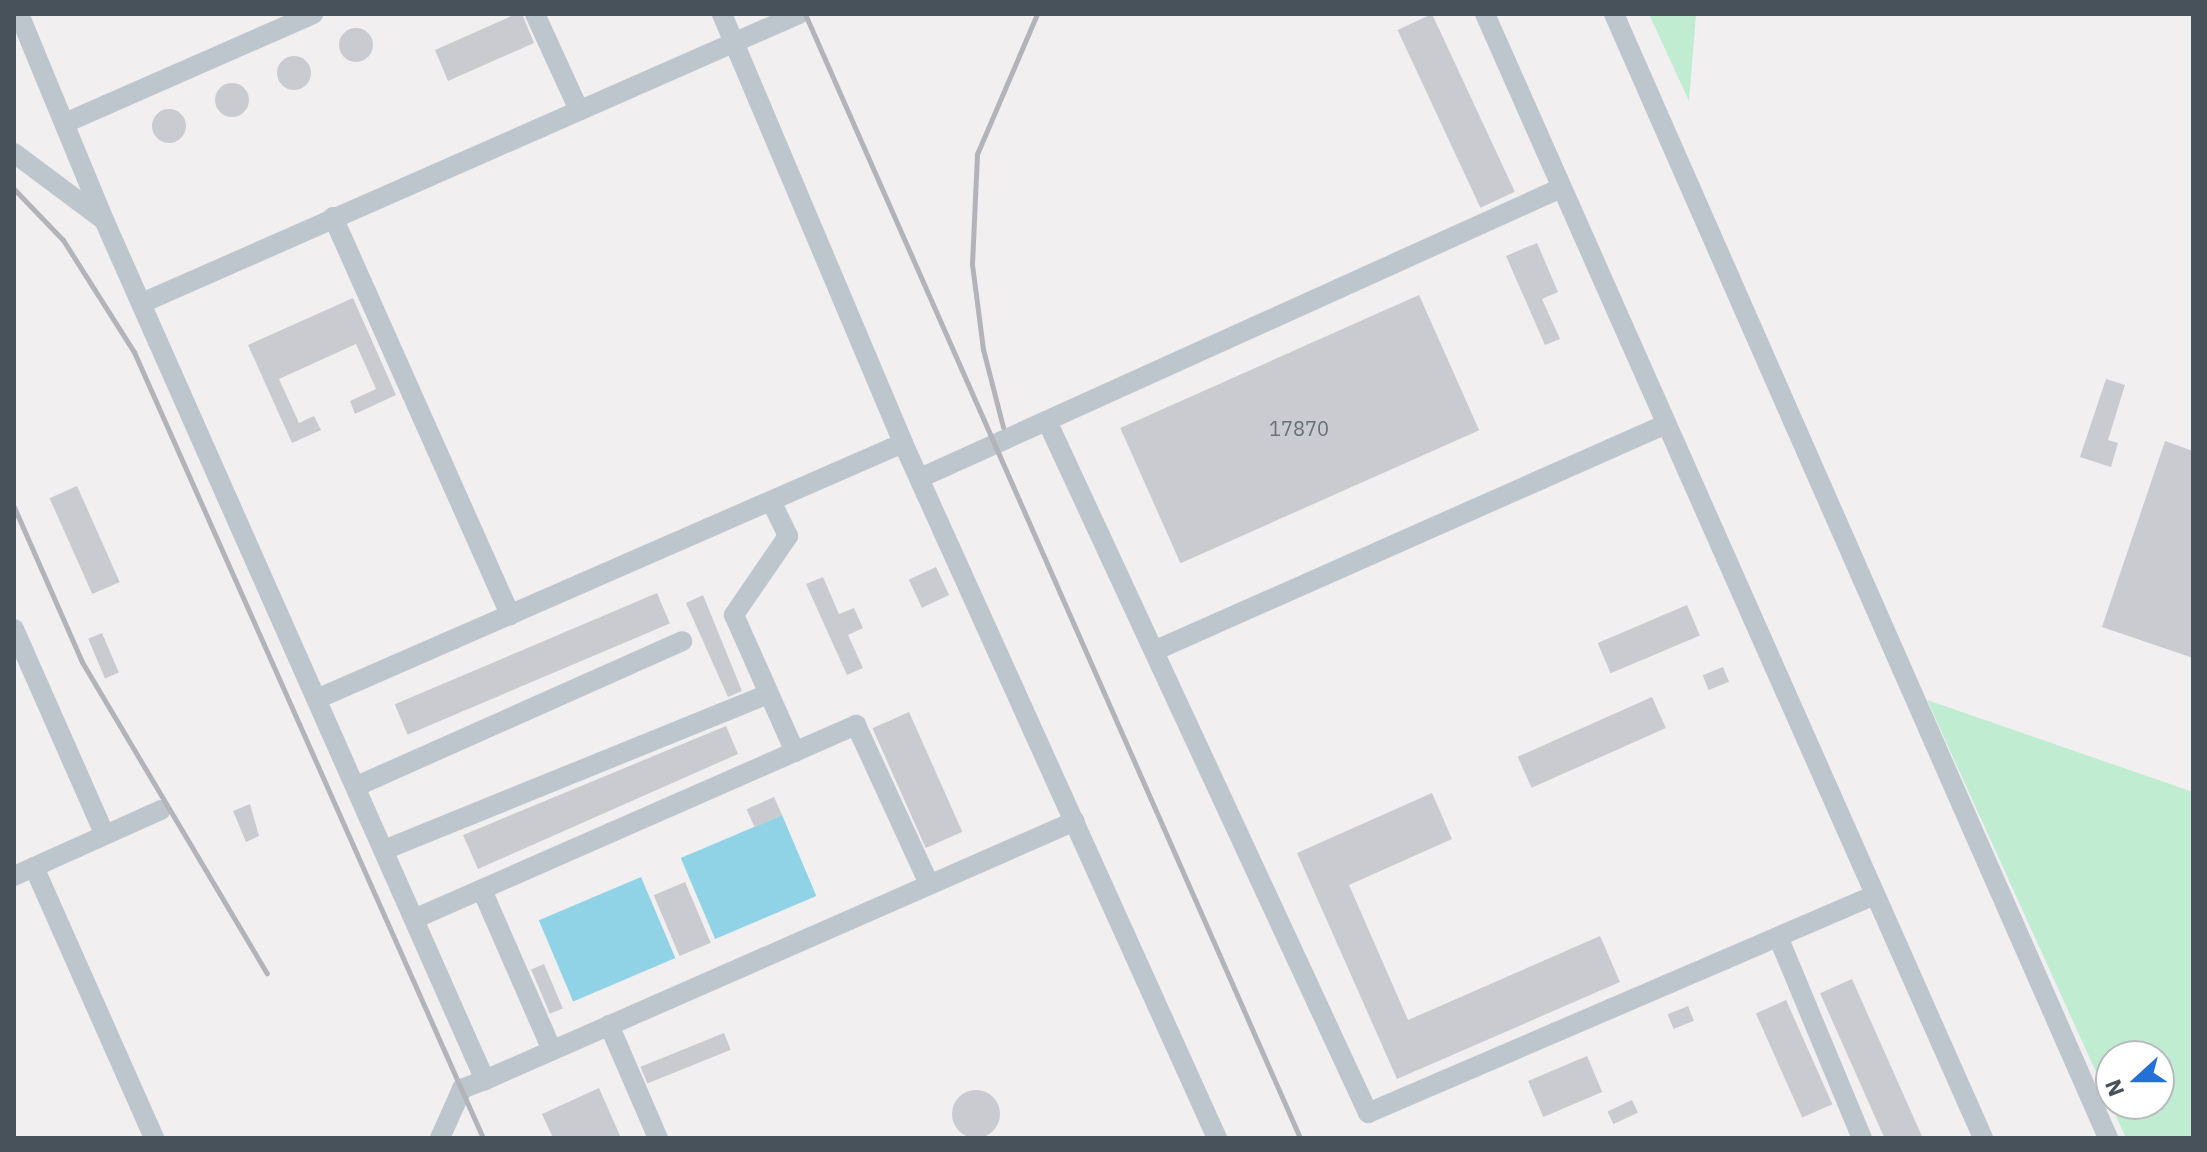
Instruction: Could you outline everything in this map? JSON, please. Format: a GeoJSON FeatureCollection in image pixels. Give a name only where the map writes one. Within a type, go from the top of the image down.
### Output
{"type":"FeatureCollection","features":[{"type":"Feature","properties":{"kind":"street"},"geometry":{"type":"LineString","coordinates":[[19,14],[104,220],[319,698],[485,1080]]}},
{"type":"Feature","properties":{"kind":"street"},"geometry":{"type":"LineString","coordinates":[[65,123],[313,14]]}},
{"type":"Feature","properties":{"kind":"street"},"geometry":{"type":"LineString","coordinates":[[535,14],[579,110]]}},
{"type":"Feature","properties":{"kind":"street"},"geometry":{"type":"LineString","coordinates":[[722,14],[903,443],[1217,1138]]}},
{"type":"Feature","properties":{"kind":"street"},"geometry":{"type":"LineString","coordinates":[[142,303],[799,14]]}},
{"type":"Feature","properties":{"kind":"street"},"geometry":{"type":"LineString","coordinates":[[1485,14],[1983,1138]]}},
{"type":"Feature","properties":{"kind":"street"},"geometry":{"type":"LineString","coordinates":[[1614,14],[2108,1138]]}},
{"type":"Feature","properties":{"kind":"street"},"geometry":{"type":"LineString","coordinates":[[14,153],[104,220]]}},
{"type":"Feature","properties":{"kind":"street"},"geometry":{"type":"LineString","coordinates":[[920,478],[1561,188]]}},
{"type":"Feature","properties":{"kind":"street"},"geometry":{"type":"LineString","coordinates":[[333,217],[510,615]]}},
{"type":"Feature","properties":{"kind":"street"},"geometry":{"type":"LineString","coordinates":[[1047,421],[1368,1113],[1779,939],[1875,895]]}},
{"type":"Feature","properties":{"kind":"street"},"geometry":{"type":"LineString","coordinates":[[1154,651],[1666,424]]}},
{"type":"Feature","properties":{"kind":"street"},"geometry":{"type":"LineString","coordinates":[[319,698],[903,443]]}},
{"type":"Feature","properties":{"kind":"street"},"geometry":{"type":"LineString","coordinates":[[771,501],[788,536],[734,615],[795,752]]}},
{"type":"Feature","properties":{"kind":"street"},"geometry":{"type":"LineString","coordinates":[[14,629],[105,835]]}},
{"type":"Feature","properties":{"kind":"street"},"geometry":{"type":"LineString","coordinates":[[357,786],[682,641]]}},
{"type":"Feature","properties":{"kind":"street"},"geometry":{"type":"LineString","coordinates":[[384,850],[769,694]]}},
{"type":"Feature","properties":{"kind":"street"},"geometry":{"type":"LineString","coordinates":[[414,919],[856,725],[929,884]]}},
{"type":"Feature","properties":{"kind":"street"},"geometry":{"type":"LineString","coordinates":[[14,876],[161,810]]}},
{"type":"Feature","properties":{"kind":"street"},"geometry":{"type":"LineString","coordinates":[[440,1138],[462,1089],[1075,821]]}},
{"type":"Feature","properties":{"kind":"street"},"geometry":{"type":"LineString","coordinates":[[34,867],[154,1138]]}},
{"type":"Feature","properties":{"kind":"street"},"geometry":{"type":"LineString","coordinates":[[482,890],[552,1050]]}},
{"type":"Feature","properties":{"kind":"street"},"geometry":{"type":"LineString","coordinates":[[1779,939],[1862,1138]]}},
{"type":"Feature","properties":{"kind":"street"},"geometry":{"type":"LineString","coordinates":[[609,1025],[658,1138]]}},
{"type":"Feature","properties":{"kind":"green space"},"geometry":{"type":"Polygon","coordinates":[[[1649,14],[1696,14],[1689,101],[1649,14]]]}},
{"type":"Feature","properties":{"kind":"green space"},"geometry":{"type":"Polygon","coordinates":[[[1927,700],[2193,792],[2193,1138],[2126,1138],[2118,1120],[2175,1120],[2175,1040],[2095,1040],[2095,1070],[1927,700]]]}},
{"type":"Feature","properties":{"kind":"water"},"geometry":{"type":"Polygon","coordinates":[[[782,815],[816,896],[715,939],[681,858],[782,815]]]}},
{"type":"Feature","properties":{"kind":"water"},"geometry":{"type":"Polygon","coordinates":[[[641,877],[675,958],[573,1001],[539,920],[641,877]]]}},
{"type":"Feature","properties":{"kind":"building"},"geometry":{"type":"Polygon","coordinates":[[[522,14],[534,43],[448,81],[435,50],[522,14]]]}},
{"type":"Feature","properties":{"kind":"building"},"geometry":{"type":"Polygon","coordinates":[[[1432,14],[1515,192],[1480,208],[1398,30],[1432,14]]]}},
{"type":"Feature","properties":{"kind":"building"},"geometry":{"type":"Polygon","coordinates":[[[356,28],[368,33],[373,45],[368,57],[356,62],[344,57],[339,45],[344,33],[356,28]]]}},
{"type":"Feature","properties":{"kind":"building"},"geometry":{"type":"Polygon","coordinates":[[[294,56],[306,61],[311,73],[306,85],[294,90],[282,85],[277,73],[282,61],[294,56]]]}},
{"type":"Feature","properties":{"kind":"building"},"geometry":{"type":"Polygon","coordinates":[[[232,83],[244,88],[249,100],[244,112],[232,117],[220,112],[215,100],[220,88],[232,83]]]}},
{"type":"Feature","properties":{"kind":"building"},"geometry":{"type":"Polygon","coordinates":[[[169,109],[181,114],[186,126],[181,138],[169,143],[157,138],[152,126],[157,114],[169,109]]]}},
{"type":"Feature","properties":{"kind":"building"},"geometry":{"type":"Polygon","coordinates":[[[1537,243],[1558,292],[1542,299],[1560,339],[1545,345],[1506,256],[1537,243]]]}},
{"type":"Feature","properties":{"kind":"building"},"geometry":{"type":"Polygon","coordinates":[[[1419,295],[1479,430],[1180,563],[1120,428],[1419,295]]]}},
{"type":"Feature","properties":{"kind":"building"},"geometry":{"type":"Polygon","coordinates":[[[353,298],[396,395],[355,414],[350,401],[376,389],[356,344],[279,379],[299,423],[314,416],[321,430],[292,443],[248,345],[353,298]]]}},
{"type":"Feature","properties":{"kind":"building"},"geometry":{"type":"Polygon","coordinates":[[[2106,379],[2125,385],[2108,440],[2118,443],[2111,467],[2080,457],[2106,379]]]}},
{"type":"Feature","properties":{"kind":"building"},"geometry":{"type":"Polygon","coordinates":[[[2165,441],[2193,451],[2193,658],[2102,627],[2165,441]]]}},
{"type":"Feature","properties":{"kind":"building"},"geometry":{"type":"Polygon","coordinates":[[[77,486],[120,582],[92,594],[50,498],[77,486]]]}},
{"type":"Feature","properties":{"kind":"building"},"geometry":{"type":"Polygon","coordinates":[[[936,567],[949,595],[922,608],[909,580],[936,567]]]}},
{"type":"Feature","properties":{"kind":"building"},"geometry":{"type":"Polygon","coordinates":[[[823,577],[839,614],[854,608],[863,628],[848,635],[863,668],[847,675],[806,584],[823,577]]]}},
{"type":"Feature","properties":{"kind":"building"},"geometry":{"type":"Polygon","coordinates":[[[657,593],[670,623],[408,735],[395,704],[657,593]]]}},
{"type":"Feature","properties":{"kind":"building"},"geometry":{"type":"Polygon","coordinates":[[[703,595],[742,691],[728,697],[686,603],[703,595]]]}},
{"type":"Feature","properties":{"kind":"building"},"geometry":{"type":"Polygon","coordinates":[[[1687,605],[1700,635],[1611,673],[1598,643],[1687,605]]]}},
{"type":"Feature","properties":{"kind":"building"},"geometry":{"type":"Polygon","coordinates":[[[102,633],[119,673],[105,678],[88,639],[102,633]]]}},
{"type":"Feature","properties":{"kind":"building"},"geometry":{"type":"Polygon","coordinates":[[[1723,667],[1729,682],[1709,690],[1703,675],[1723,667]]]}},
{"type":"Feature","properties":{"kind":"building"},"geometry":{"type":"Polygon","coordinates":[[[1652,697],[1666,728],[1532,788],[1518,757],[1652,697]]]}},
{"type":"Feature","properties":{"kind":"building"},"geometry":{"type":"Polygon","coordinates":[[[909,712],[962,832],[926,848],[872,728],[909,712]]]}},
{"type":"Feature","properties":{"kind":"building"},"geometry":{"type":"Polygon","coordinates":[[[726,726],[738,754],[478,869],[463,835],[726,726]]]}},
{"type":"Feature","properties":{"kind":"building"},"geometry":{"type":"Polygon","coordinates":[[[1432,793],[1452,839],[1349,885],[1408,1020],[1600,936],[1620,982],[1397,1079],[1297,853],[1432,793]]]}},
{"type":"Feature","properties":{"kind":"building"},"geometry":{"type":"Polygon","coordinates":[[[774,797],[782,815],[755,827],[747,809],[774,797]]]}},
{"type":"Feature","properties":{"kind":"building"},"geometry":{"type":"Polygon","coordinates":[[[250,804],[259,836],[246,842],[233,811],[250,804]]]}},
{"type":"Feature","properties":{"kind":"building"},"geometry":{"type":"Polygon","coordinates":[[[685,882],[711,943],[679,956],[654,895],[685,882]]]}},
{"type":"Feature","properties":{"kind":"building"},"geometry":{"type":"Polygon","coordinates":[[[544,964],[563,1008],[550,1014],[531,969],[544,964]]]}},
{"type":"Feature","properties":{"kind":"building"},"geometry":{"type":"Polygon","coordinates":[[[1852,979],[1923,1138],[1884,1138],[1820,993],[1852,979]]]}},
{"type":"Feature","properties":{"kind":"building"},"geometry":{"type":"Polygon","coordinates":[[[1786,1000],[1832,1104],[1802,1118],[1756,1013],[1786,1000]]]}},
{"type":"Feature","properties":{"kind":"building"},"geometry":{"type":"Polygon","coordinates":[[[1688,1006],[1694,1021],[1674,1029],[1668,1014],[1688,1006]]]}},
{"type":"Feature","properties":{"kind":"building"},"geometry":{"type":"Polygon","coordinates":[[[724,1033],[731,1050],[647,1083],[641,1067],[724,1033]]]}},
{"type":"Feature","properties":{"kind":"building"},"geometry":{"type":"Polygon","coordinates":[[[1587,1056],[1602,1092],[1543,1117],[1528,1081],[1587,1056]]]}},
{"type":"Feature","properties":{"kind":"building"},"geometry":{"type":"Polygon","coordinates":[[[599,1088],[621,1138],[553,1138],[542,1114],[599,1088]]]}},
{"type":"Feature","properties":{"kind":"building"},"geometry":{"type":"Polygon","coordinates":[[[976,1090],[993,1097],[1000,1114],[993,1131],[976,1138],[959,1131],[952,1114],[959,1097],[976,1090]]]}},
{"type":"Feature","properties":{"kind":"building"},"geometry":{"type":"Polygon","coordinates":[[[1632,1100],[1638,1113],[1613,1124],[1608,1111],[1632,1100]]]}},
{"type":"Feature","properties":{"kind":"railway"},"geometry":{"type":"LineString","coordinates":[[805,14],[1300,1138]]}},
{"type":"Feature","properties":{"kind":"railway"},"geometry":{"type":"LineString","coordinates":[[1003,427],[983,349],[972,264],[977,154],[1037,14]]}},
{"type":"Feature","properties":{"kind":"railway"},"geometry":{"type":"LineString","coordinates":[[14,189],[63,240],[134,352],[483,1138]]}},
{"type":"Feature","properties":{"kind":"railway"},"geometry":{"type":"LineString","coordinates":[[14,507],[82,662],[267,973]]}}]}
